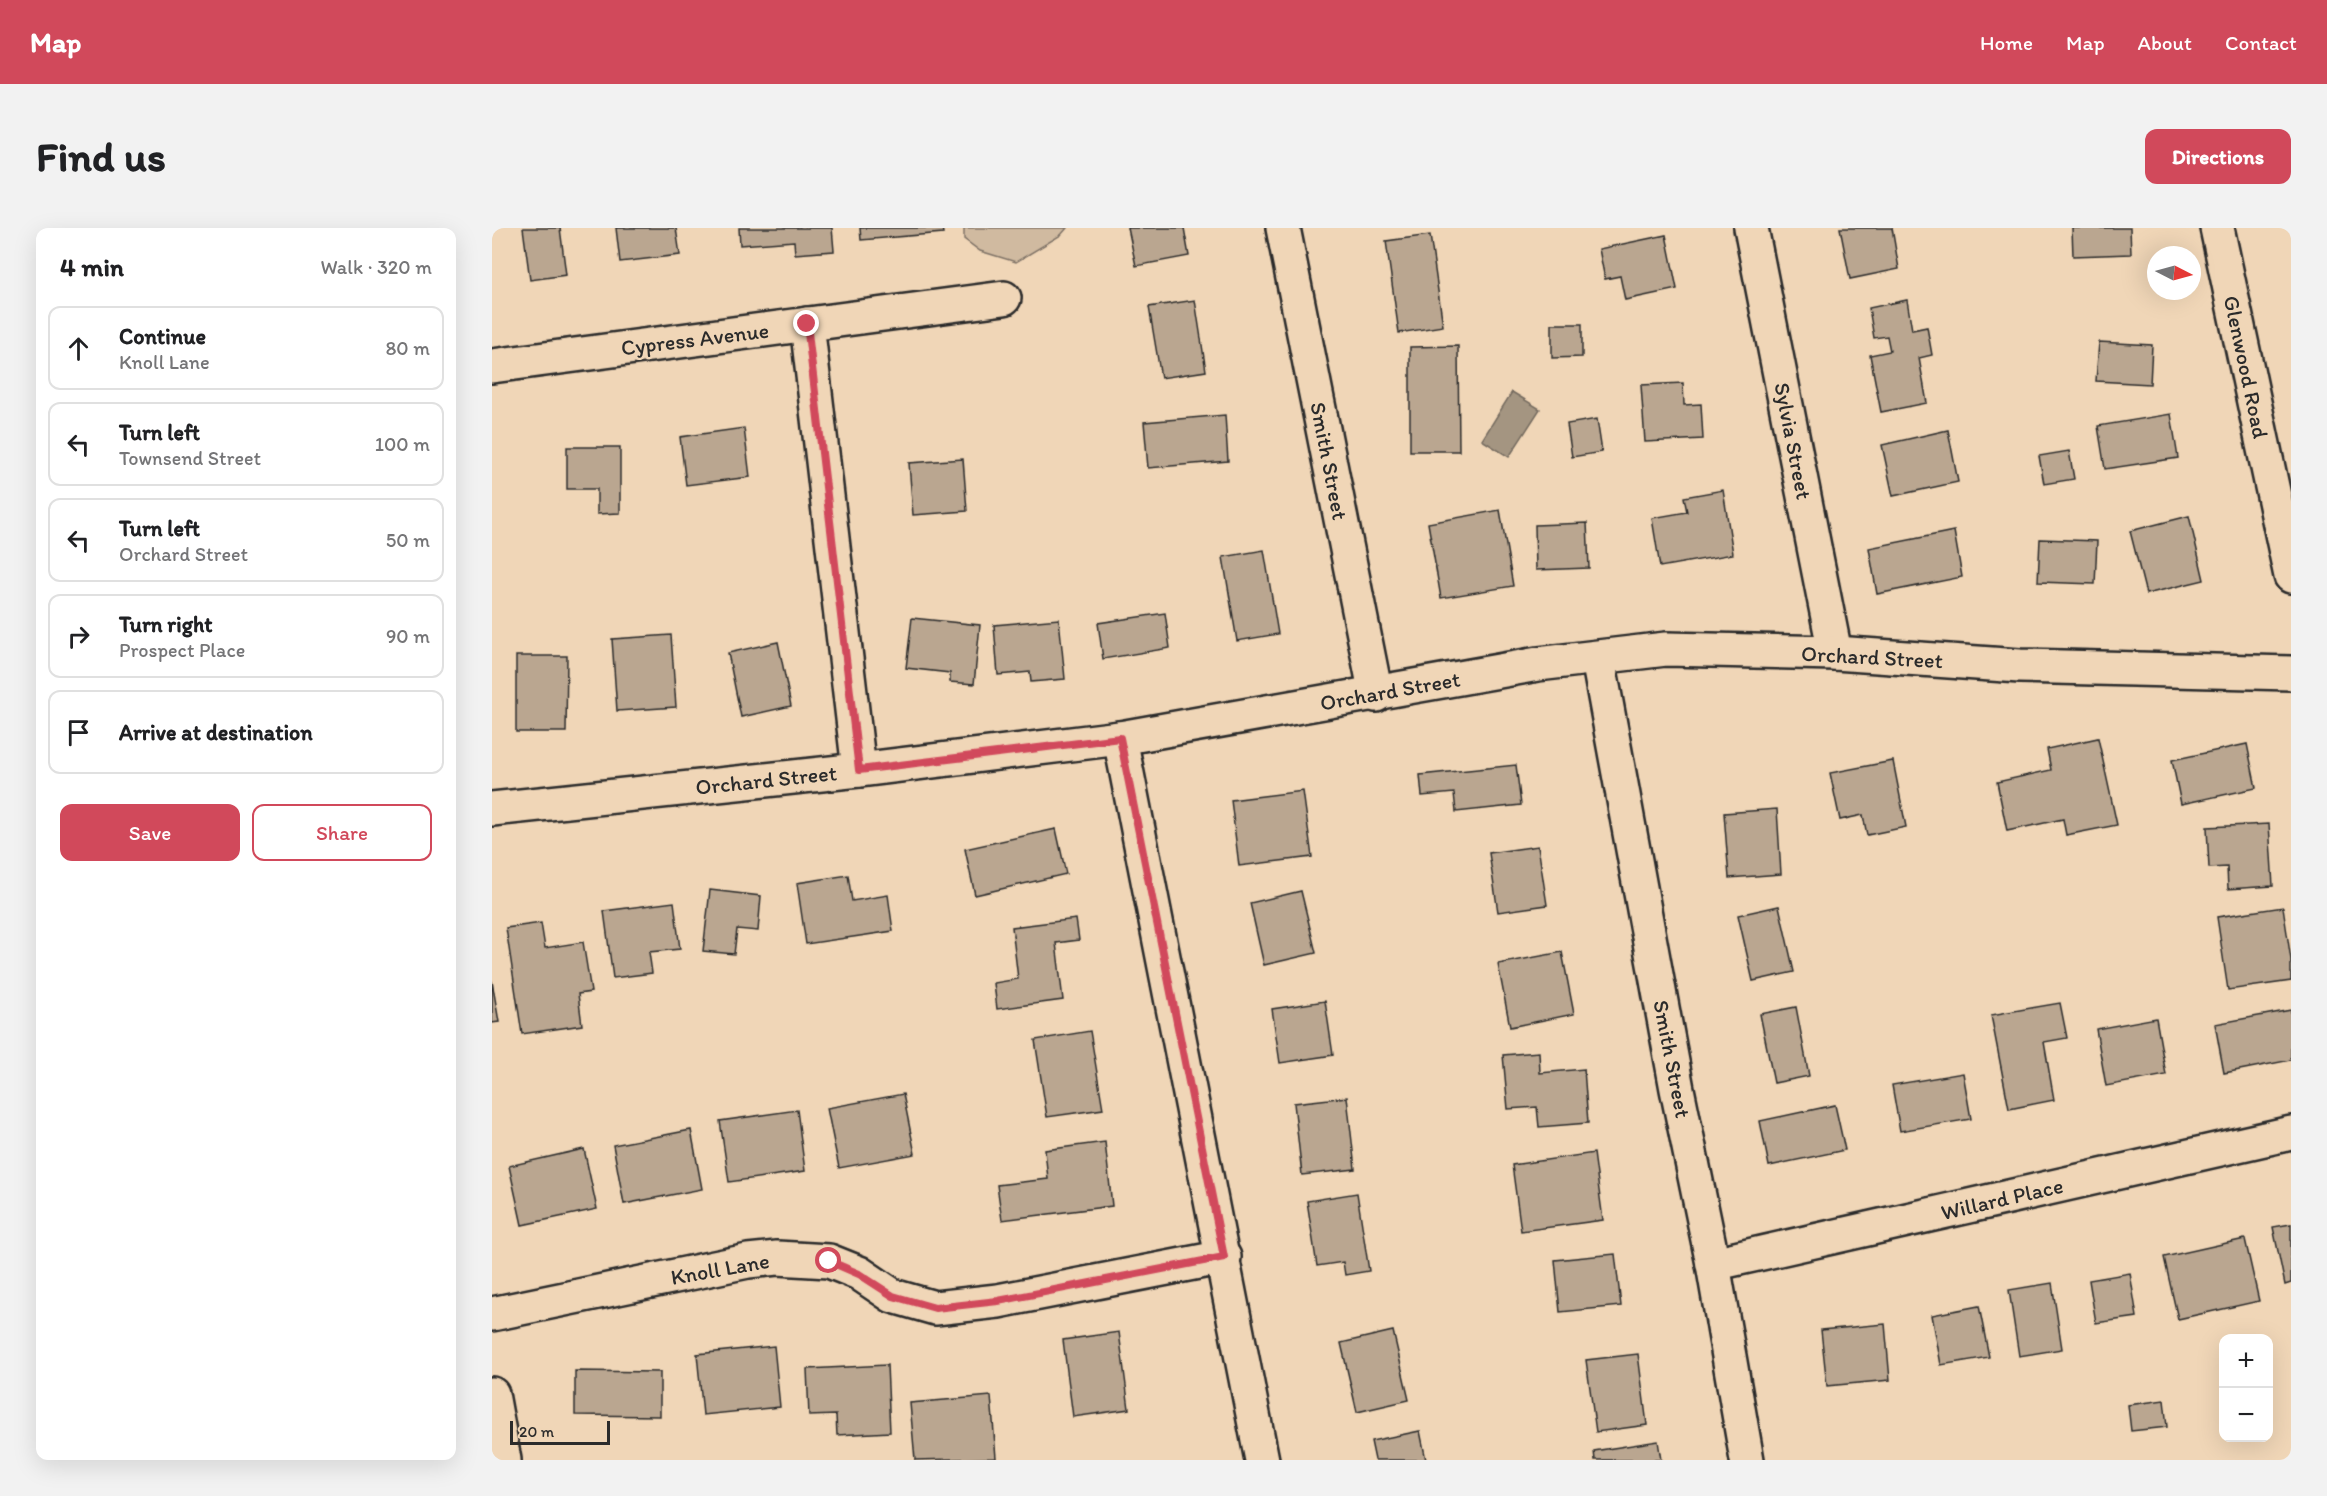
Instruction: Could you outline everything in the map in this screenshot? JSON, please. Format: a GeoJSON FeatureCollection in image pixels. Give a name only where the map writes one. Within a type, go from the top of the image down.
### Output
{"type":"FeatureCollection","features":[{"type":"Feature","properties":{"kind":"street","name":"Smith Street"},"geometry":{"type":"LineString","coordinates":[[1283,228],[1376,695]]}},
{"type":"Feature","properties":{"kind":"street","name":"Sylvia Street"},"geometry":{"type":"LineString","coordinates":[[1751,228],[1834,653]]}},
{"type":"Feature","properties":{"kind":"street","name":"Glenwood Road"},"geometry":{"type":"LineString","coordinates":[[2217,228],[2291,576]]}},
{"type":"Feature","properties":{"kind":"street","name":"Cypress Avenue"},"geometry":{"type":"LineString","coordinates":[[492,366],[1004,298]]}},
{"type":"Feature","properties":{"kind":"street"},"geometry":{"type":"LineString","coordinates":[[807,324],[859,770]]}},
{"type":"Feature","properties":{"kind":"street","name":"Orchard Street"},"geometry":{"type":"LineString","coordinates":[[492,809],[859,770],[1120,738],[1376,695],[1538,664],[1666,649],[1834,653],[2020,666],[2291,673]]}},
{"type":"Feature","properties":{"kind":"street","name":"Smith Street"},"geometry":{"type":"LineString","coordinates":[[1598,658],[1677,1089],[1713,1264],[1747,1460]]}},
{"type":"Feature","properties":{"kind":"street"},"geometry":{"type":"LineString","coordinates":[[1120,738],[1224,1257],[1262,1460]]}},
{"type":"Feature","properties":{"kind":"street","name":"Willard Place"},"geometry":{"type":"LineString","coordinates":[[1713,1264],[2291,1133]]}},
{"type":"Feature","properties":{"kind":"street","name":"Knoll Lane"},"geometry":{"type":"LineString","coordinates":[[492,1314],[767,1259],[829,1261],[859,1274],[893,1296],[935,1308],[998,1301],[1224,1257]]}},
{"type":"Feature","properties":{"kind":"street"},"geometry":{"type":"LineString","coordinates":[[492,1394],[504,1460]]}},
{"type":"Feature","properties":{"kind":"shaded area"},"geometry":{"type":"Polygon","coordinates":[[[964,228],[1067,228],[1061,235],[1016,262],[980,251],[964,239],[964,228]]]}},
{"type":"Feature","properties":{"kind":"shaded area"},"geometry":{"type":"Polygon","coordinates":[[[1512,392],[1540,409],[1509,457],[1482,440],[1512,392]]]}},
{"type":"Feature","properties":{"kind":"building"},"geometry":{"type":"Polygon","coordinates":[[[523,228],[560,228],[566,275],[530,280],[523,228]]]}},
{"type":"Feature","properties":{"kind":"building"},"geometry":{"type":"Polygon","coordinates":[[[616,228],[676,228],[680,255],[620,262],[616,228]]]}},
{"type":"Feature","properties":{"kind":"building"},"geometry":{"type":"Polygon","coordinates":[[[739,228],[832,228],[834,251],[795,254],[794,241],[740,245],[739,228]]]}},
{"type":"Feature","properties":{"kind":"building"},"geometry":{"type":"Polygon","coordinates":[[[860,228],[942,228],[943,233],[861,240],[860,228]]]}},
{"type":"Feature","properties":{"kind":"building"},"geometry":{"type":"Polygon","coordinates":[[[1128,228],[1184,228],[1189,256],[1136,266],[1128,228]]]}},
{"type":"Feature","properties":{"kind":"building"},"geometry":{"type":"Polygon","coordinates":[[[1840,228],[1892,228],[1899,269],[1850,279],[1840,228]]]}},
{"type":"Feature","properties":{"kind":"building"},"geometry":{"type":"Polygon","coordinates":[[[2072,228],[2130,228],[2131,254],[2073,256],[2072,228]]]}},
{"type":"Feature","properties":{"kind":"building"},"geometry":{"type":"Polygon","coordinates":[[[1430,235],[1443,326],[1399,333],[1386,241],[1430,235]]]}},
{"type":"Feature","properties":{"kind":"building"},"geometry":{"type":"Polygon","coordinates":[[[1666,235],[1677,289],[1625,300],[1620,276],[1605,279],[1599,249],[1666,235]]]}},
{"type":"Feature","properties":{"kind":"building"},"geometry":{"type":"Polygon","coordinates":[[[1195,300],[1206,371],[1161,378],[1149,307],[1195,300]]]}},
{"type":"Feature","properties":{"kind":"building"},"geometry":{"type":"Polygon","coordinates":[[[1907,300],[1912,330],[1927,327],[1932,355],[1919,358],[1927,403],[1881,412],[1870,355],[1890,351],[1887,336],[1874,338],[1869,308],[1907,300]]]}},
{"type":"Feature","properties":{"kind":"building"},"geometry":{"type":"Polygon","coordinates":[[[1552,324],[1582,324],[1582,357],[1552,358],[1552,324]]]}},
{"type":"Feature","properties":{"kind":"building"},"geometry":{"type":"Polygon","coordinates":[[[2099,342],[2152,345],[2150,384],[2096,381],[2099,342]]]}},
{"type":"Feature","properties":{"kind":"building"},"geometry":{"type":"Polygon","coordinates":[[[1458,346],[1459,451],[1410,451],[1410,347],[1458,346]]]}},
{"type":"Feature","properties":{"kind":"building"},"geometry":{"type":"Polygon","coordinates":[[[1683,383],[1684,405],[1701,404],[1703,439],[1645,442],[1641,385],[1683,383]]]}},
{"type":"Feature","properties":{"kind":"building"},"geometry":{"type":"Polygon","coordinates":[[[2171,414],[2178,458],[2105,469],[2098,426],[2171,414]]]}},
{"type":"Feature","properties":{"kind":"building"},"geometry":{"type":"Polygon","coordinates":[[[1225,415],[1228,461],[1148,468],[1144,422],[1225,415]]]}},
{"type":"Feature","properties":{"kind":"building"},"geometry":{"type":"Polygon","coordinates":[[[1597,419],[1602,452],[1572,457],[1567,424],[1597,419]]]}},
{"type":"Feature","properties":{"kind":"building"},"geometry":{"type":"Polygon","coordinates":[[[744,428],[750,477],[686,485],[680,437],[744,428]]]}},
{"type":"Feature","properties":{"kind":"building"},"geometry":{"type":"Polygon","coordinates":[[[1948,430],[1958,482],[1893,496],[1882,445],[1948,430]]]}},
{"type":"Feature","properties":{"kind":"building"},"geometry":{"type":"Polygon","coordinates":[[[567,447],[620,447],[620,513],[597,514],[597,489],[567,489],[567,447]]]}},
{"type":"Feature","properties":{"kind":"building"},"geometry":{"type":"Polygon","coordinates":[[[2069,451],[2074,479],[2044,484],[2039,456],[2069,451]]]}},
{"type":"Feature","properties":{"kind":"building"},"geometry":{"type":"Polygon","coordinates":[[[963,459],[967,511],[913,515],[909,463],[963,459]]]}},
{"type":"Feature","properties":{"kind":"building"},"geometry":{"type":"Polygon","coordinates":[[[1723,490],[1733,554],[1660,567],[1652,518],[1687,512],[1684,497],[1723,490]]]}},
{"type":"Feature","properties":{"kind":"building"},"geometry":{"type":"Polygon","coordinates":[[[1500,510],[1513,586],[1441,598],[1428,523],[1500,510]]]}},
{"type":"Feature","properties":{"kind":"building"},"geometry":{"type":"Polygon","coordinates":[[[2189,516],[2204,580],[2146,594],[2130,531],[2189,516]]]}},
{"type":"Feature","properties":{"kind":"building"},"geometry":{"type":"Polygon","coordinates":[[[1587,523],[1589,568],[1536,570],[1535,525],[1587,523]]]}},
{"type":"Feature","properties":{"kind":"building"},"geometry":{"type":"Polygon","coordinates":[[[1954,531],[1962,577],[1877,594],[1869,548],[1954,531]]]}},
{"type":"Feature","properties":{"kind":"building"},"geometry":{"type":"Polygon","coordinates":[[[2040,539],[2097,541],[2095,584],[2038,582],[2040,539]]]}},
{"type":"Feature","properties":{"kind":"building"},"geometry":{"type":"Polygon","coordinates":[[[1264,550],[1278,634],[1237,641],[1223,557],[1264,550]]]}},
{"type":"Feature","properties":{"kind":"building"},"geometry":{"type":"Polygon","coordinates":[[[1165,613],[1170,648],[1103,659],[1098,623],[1165,613]]]}},
{"type":"Feature","properties":{"kind":"building"},"geometry":{"type":"Polygon","coordinates":[[[912,618],[980,625],[974,684],[950,682],[950,673],[906,668],[912,618]]]}},
{"type":"Feature","properties":{"kind":"building"},"geometry":{"type":"Polygon","coordinates":[[[1059,619],[1065,679],[1031,682],[1030,672],[998,675],[994,625],[1059,619]]]}},
{"type":"Feature","properties":{"kind":"building"},"geometry":{"type":"Polygon","coordinates":[[[671,635],[676,707],[617,711],[612,639],[671,635]]]}},
{"type":"Feature","properties":{"kind":"building"},"geometry":{"type":"Polygon","coordinates":[[[778,642],[791,706],[741,717],[728,653],[778,642]]]}},
{"type":"Feature","properties":{"kind":"building"},"geometry":{"type":"Polygon","coordinates":[[[516,656],[567,656],[566,732],[516,732],[516,656]]]}},
{"type":"Feature","properties":{"kind":"building"},"geometry":{"type":"Polygon","coordinates":[[[2098,738],[2117,825],[2066,835],[2063,819],[2007,831],[1997,782],[2051,770],[2047,749],[2098,738]]]}},
{"type":"Feature","properties":{"kind":"building"},"geometry":{"type":"Polygon","coordinates":[[[2247,744],[2256,788],[2181,804],[2172,760],[2247,744]]]}},
{"type":"Feature","properties":{"kind":"building"},"geometry":{"type":"Polygon","coordinates":[[[1893,761],[1906,827],[1867,835],[1863,815],[1840,820],[1830,773],[1893,761]]]}},
{"type":"Feature","properties":{"kind":"building"},"geometry":{"type":"Polygon","coordinates":[[[1516,765],[1521,805],[1456,812],[1454,793],[1422,796],[1420,775],[1516,765]]]}},
{"type":"Feature","properties":{"kind":"building"},"geometry":{"type":"Polygon","coordinates":[[[1303,791],[1312,857],[1239,866],[1231,800],[1303,791]]]}},
{"type":"Feature","properties":{"kind":"building"},"geometry":{"type":"Polygon","coordinates":[[[1777,809],[1781,874],[1729,878],[1724,813],[1777,809]]]}},
{"type":"Feature","properties":{"kind":"building"},"geometry":{"type":"Polygon","coordinates":[[[2269,824],[2273,886],[2228,889],[2227,867],[2209,868],[2207,827],[2269,824]]]}},
{"type":"Feature","properties":{"kind":"building"},"geometry":{"type":"Polygon","coordinates":[[[1056,829],[1066,874],[975,895],[965,849],[1056,829]]]}},
{"type":"Feature","properties":{"kind":"building"},"geometry":{"type":"Polygon","coordinates":[[[1538,846],[1547,905],[1498,912],[1489,853],[1538,846]]]}},
{"type":"Feature","properties":{"kind":"building"},"geometry":{"type":"Polygon","coordinates":[[[848,875],[852,901],[888,895],[893,931],[806,944],[797,883],[848,875]]]}},
{"type":"Feature","properties":{"kind":"building"},"geometry":{"type":"Polygon","coordinates":[[[710,890],[761,896],[758,931],[737,929],[734,954],[703,951],[710,890]]]}},
{"type":"Feature","properties":{"kind":"building"},"geometry":{"type":"Polygon","coordinates":[[[1301,891],[1316,953],[1264,965],[1250,903],[1301,891]]]}},
{"type":"Feature","properties":{"kind":"building"},"geometry":{"type":"Polygon","coordinates":[[[674,902],[680,949],[649,952],[652,973],[613,978],[604,911],[674,902]]]}},
{"type":"Feature","properties":{"kind":"building"},"geometry":{"type":"Polygon","coordinates":[[[1779,906],[1794,972],[1753,981],[1738,915],[1779,906]]]}},
{"type":"Feature","properties":{"kind":"building"},"geometry":{"type":"Polygon","coordinates":[[[2283,907],[2291,960],[2291,981],[2228,990],[2217,917],[2283,907]]]}},
{"type":"Feature","properties":{"kind":"building"},"geometry":{"type":"Polygon","coordinates":[[[1076,919],[1079,940],[1056,943],[1063,1000],[997,1009],[994,983],[1018,979],[1012,927],[1076,919]]]}},
{"type":"Feature","properties":{"kind":"building"},"geometry":{"type":"Polygon","coordinates":[[[541,923],[545,948],[583,942],[591,992],[578,994],[582,1025],[522,1034],[506,928],[541,923]]]}},
{"type":"Feature","properties":{"kind":"building"},"geometry":{"type":"Polygon","coordinates":[[[1562,952],[1574,1014],[1510,1027],[1498,964],[1562,952]]]}},
{"type":"Feature","properties":{"kind":"building"},"geometry":{"type":"Polygon","coordinates":[[[492,981],[499,1022],[492,1023],[492,981]]]}},
{"type":"Feature","properties":{"kind":"building"},"geometry":{"type":"Polygon","coordinates":[[[1325,1001],[1333,1055],[1280,1063],[1272,1009],[1325,1001]]]}},
{"type":"Feature","properties":{"kind":"building"},"geometry":{"type":"Polygon","coordinates":[[[2060,1003],[2067,1038],[2044,1042],[2054,1100],[2009,1109],[1991,1015],[2060,1003]]]}},
{"type":"Feature","properties":{"kind":"building"},"geometry":{"type":"Polygon","coordinates":[[[1796,1007],[1809,1076],[1774,1083],[1760,1014],[1796,1007]]]}},
{"type":"Feature","properties":{"kind":"building"},"geometry":{"type":"Polygon","coordinates":[[[2291,1010],[2291,1060],[2224,1073],[2215,1024],[2291,1010]]]}},
{"type":"Feature","properties":{"kind":"building"},"geometry":{"type":"Polygon","coordinates":[[[2156,1018],[2166,1075],[2106,1086],[2096,1029],[2156,1018]]]}},
{"type":"Feature","properties":{"kind":"building"},"geometry":{"type":"Polygon","coordinates":[[[1090,1031],[1103,1109],[1047,1117],[1035,1040],[1090,1031]]]}},
{"type":"Feature","properties":{"kind":"building"},"geometry":{"type":"Polygon","coordinates":[[[1539,1052],[1540,1073],[1584,1069],[1588,1123],[1539,1127],[1537,1107],[1508,1109],[1503,1055],[1539,1052]]]}},
{"type":"Feature","properties":{"kind":"building"},"geometry":{"type":"Polygon","coordinates":[[[1963,1073],[1971,1119],[1900,1131],[1892,1085],[1963,1073]]]}},
{"type":"Feature","properties":{"kind":"building"},"geometry":{"type":"Polygon","coordinates":[[[903,1094],[915,1154],[839,1168],[827,1108],[903,1094]]]}},
{"type":"Feature","properties":{"kind":"building"},"geometry":{"type":"Polygon","coordinates":[[[1347,1097],[1355,1169],[1302,1175],[1294,1103],[1347,1097]]]}},
{"type":"Feature","properties":{"kind":"building"},"geometry":{"type":"Polygon","coordinates":[[[1835,1105],[1845,1150],[1769,1166],[1760,1121],[1835,1105]]]}},
{"type":"Feature","properties":{"kind":"building"},"geometry":{"type":"Polygon","coordinates":[[[797,1110],[805,1171],[729,1182],[720,1121],[797,1110]]]}},
{"type":"Feature","properties":{"kind":"building"},"geometry":{"type":"Polygon","coordinates":[[[691,1130],[702,1189],[624,1204],[613,1145],[691,1130]]]}},
{"type":"Feature","properties":{"kind":"building"},"geometry":{"type":"Polygon","coordinates":[[[1105,1142],[1112,1206],[1002,1220],[997,1185],[1048,1179],[1045,1150],[1105,1142]]]}},
{"type":"Feature","properties":{"kind":"building"},"geometry":{"type":"Polygon","coordinates":[[[584,1149],[597,1209],[522,1225],[509,1166],[584,1149]]]}},
{"type":"Feature","properties":{"kind":"building"},"geometry":{"type":"Polygon","coordinates":[[[1594,1153],[1603,1220],[1521,1231],[1512,1165],[1594,1153]]]}},
{"type":"Feature","properties":{"kind":"building"},"geometry":{"type":"Polygon","coordinates":[[[1357,1193],[1369,1271],[1345,1275],[1343,1262],[1317,1266],[1307,1201],[1357,1193]]]}},
{"type":"Feature","properties":{"kind":"building"},"geometry":{"type":"Polygon","coordinates":[[[2291,1224],[2291,1283],[2285,1285],[2273,1227],[2291,1224]]]}},
{"type":"Feature","properties":{"kind":"building"},"geometry":{"type":"Polygon","coordinates":[[[2245,1239],[2259,1301],[2178,1319],[2164,1257],[2245,1239]]]}},
{"type":"Feature","properties":{"kind":"building"},"geometry":{"type":"Polygon","coordinates":[[[1615,1254],[1621,1306],[1560,1312],[1555,1260],[1615,1254]]]}},
{"type":"Feature","properties":{"kind":"building"},"geometry":{"type":"Polygon","coordinates":[[[2130,1273],[2137,1317],[2096,1323],[2089,1280],[2130,1273]]]}},
{"type":"Feature","properties":{"kind":"building"},"geometry":{"type":"Polygon","coordinates":[[[2052,1283],[2062,1349],[2019,1356],[2009,1290],[2052,1283]]]}},
{"type":"Feature","properties":{"kind":"building"},"geometry":{"type":"Polygon","coordinates":[[[1979,1306],[1989,1357],[1941,1365],[1932,1315],[1979,1306]]]}},
{"type":"Feature","properties":{"kind":"building"},"geometry":{"type":"Polygon","coordinates":[[[1885,1324],[1890,1380],[1827,1386],[1821,1330],[1885,1324]]]}},
{"type":"Feature","properties":{"kind":"building"},"geometry":{"type":"Polygon","coordinates":[[[1393,1331],[1409,1400],[1357,1412],[1341,1343],[1393,1331]]]}},
{"type":"Feature","properties":{"kind":"building"},"geometry":{"type":"Polygon","coordinates":[[[1119,1332],[1129,1409],[1073,1417],[1063,1340],[1119,1332]]]}},
{"type":"Feature","properties":{"kind":"building"},"geometry":{"type":"Polygon","coordinates":[[[774,1346],[780,1407],[703,1415],[697,1354],[774,1346]]]}},
{"type":"Feature","properties":{"kind":"building"},"geometry":{"type":"Polygon","coordinates":[[[1638,1354],[1647,1425],[1596,1432],[1586,1360],[1638,1354]]]}},
{"type":"Feature","properties":{"kind":"building"},"geometry":{"type":"Polygon","coordinates":[[[887,1365],[890,1432],[837,1435],[836,1415],[809,1416],[807,1369],[887,1365]]]}},
{"type":"Feature","properties":{"kind":"building"},"geometry":{"type":"Polygon","coordinates":[[[575,1371],[660,1372],[660,1416],[575,1415],[575,1371]]]}},
{"type":"Feature","properties":{"kind":"building"},"geometry":{"type":"Polygon","coordinates":[[[991,1396],[996,1458],[915,1460],[910,1403],[991,1396]]]}},
{"type":"Feature","properties":{"kind":"building"},"geometry":{"type":"Polygon","coordinates":[[[2164,1400],[2167,1427],[2131,1431],[2128,1405],[2164,1400]]]}},
{"type":"Feature","properties":{"kind":"building"},"geometry":{"type":"Polygon","coordinates":[[[1420,1431],[1426,1460],[1375,1460],[1371,1441],[1420,1431]]]}},
{"type":"Feature","properties":{"kind":"building"},"geometry":{"type":"Polygon","coordinates":[[[1658,1441],[1661,1460],[1595,1460],[1594,1451],[1658,1441]]]}},
{"type":"Feature","properties":{"kind":"route"},"geometry":{"type":"LineString","coordinates":[[807,324],[859,770],[1120,738],[1224,1257],[998,1301],[935,1308],[893,1296],[859,1274],[829,1261]]}}]}
